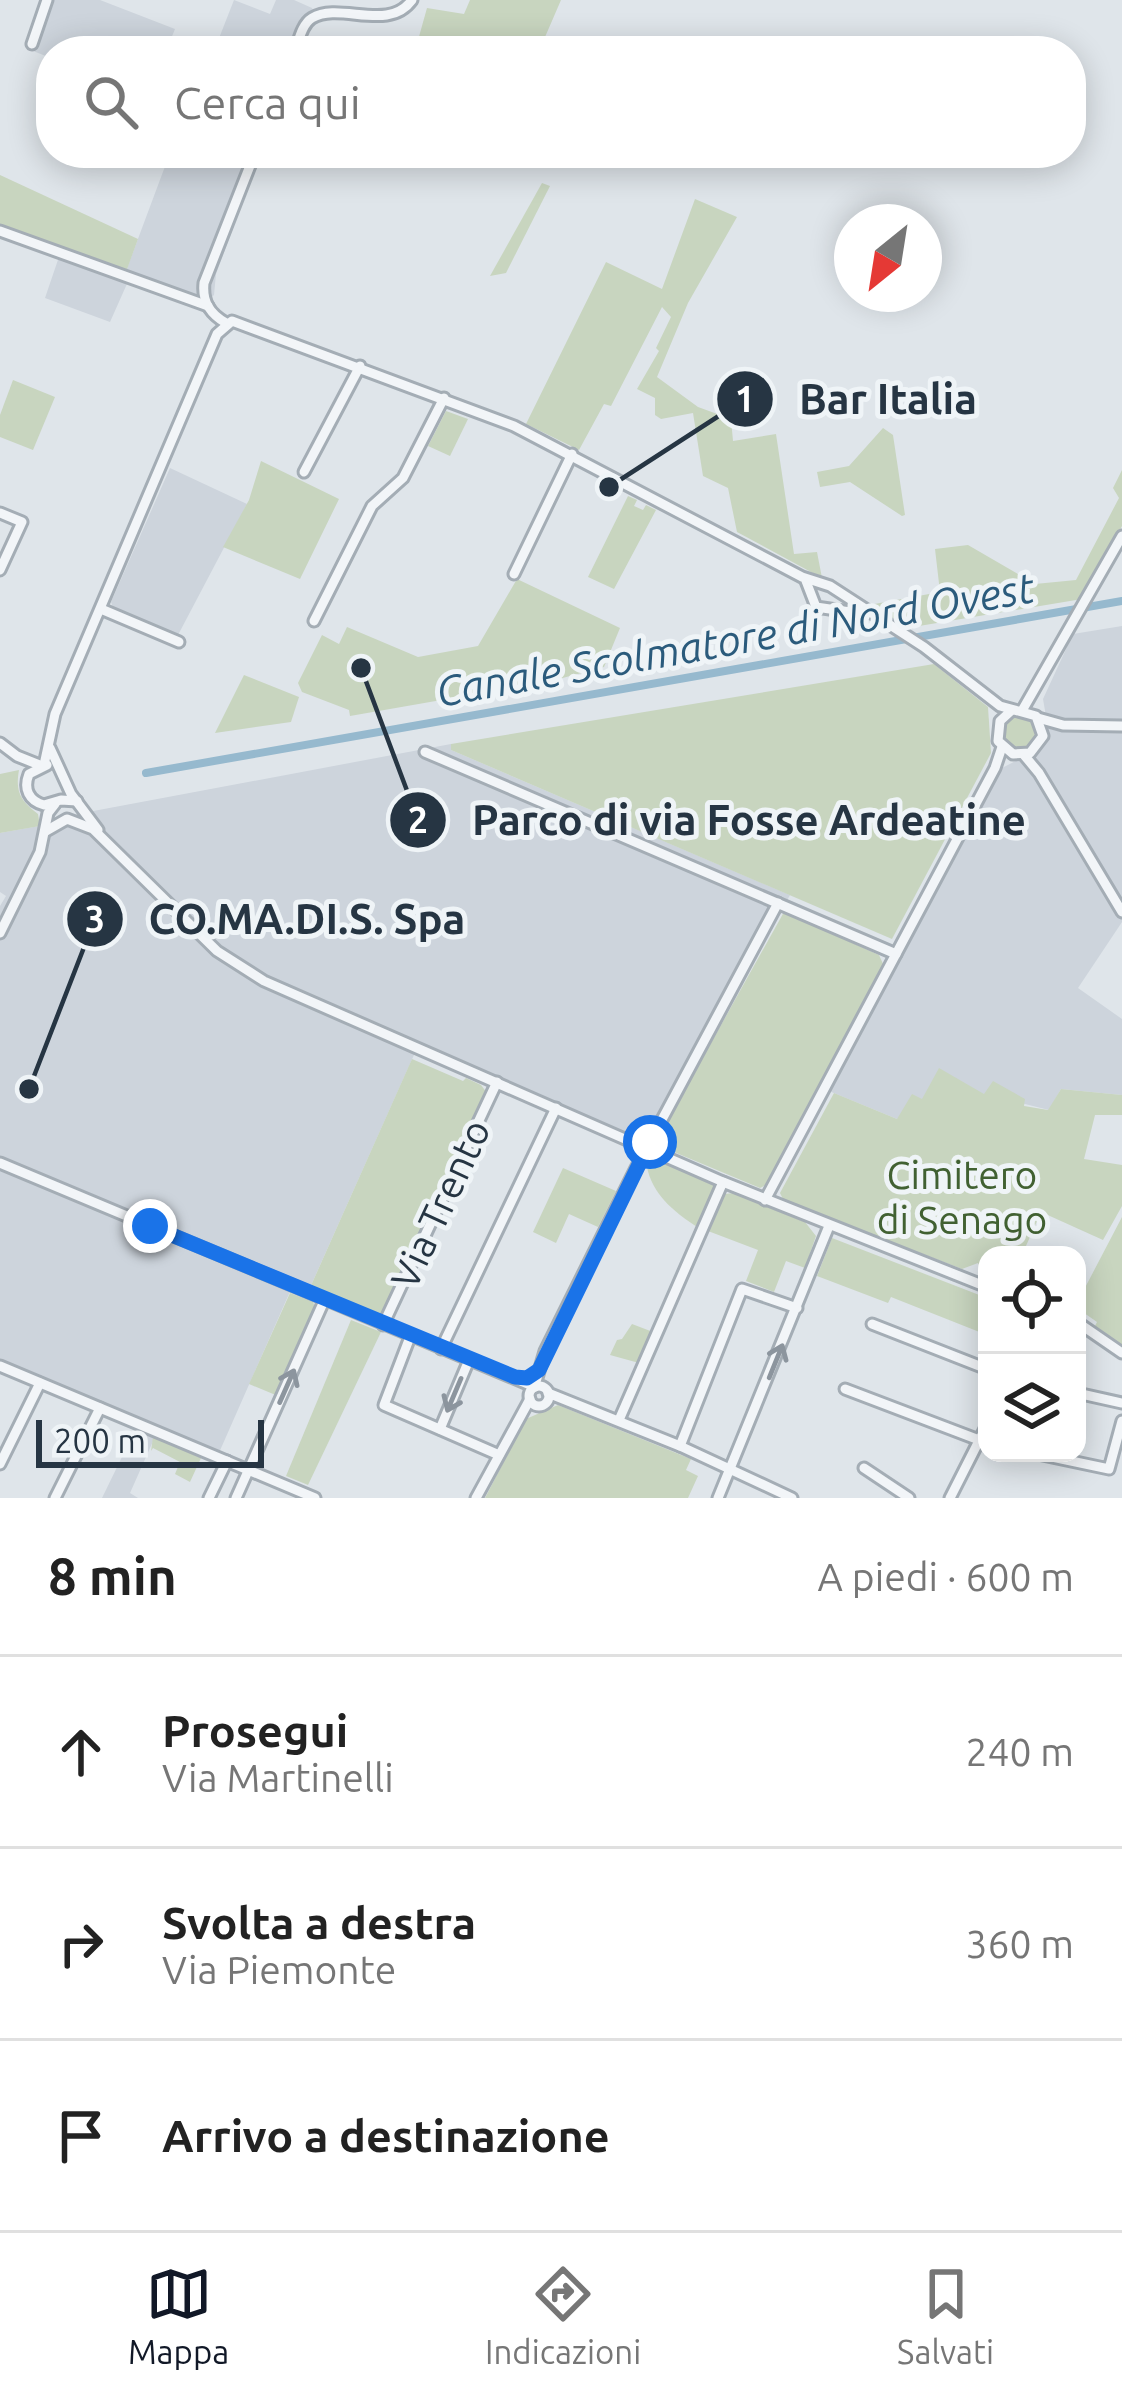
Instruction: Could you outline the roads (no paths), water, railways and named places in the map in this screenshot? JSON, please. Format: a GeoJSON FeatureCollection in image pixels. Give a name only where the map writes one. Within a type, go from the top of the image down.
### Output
{"type":"FeatureCollection","features":[{"type":"Feature","properties":{"kind":"street"},"geometry":{"type":"LineString","coordinates":[[32,44],[46,0]]}},
{"type":"Feature","properties":{"kind":"street"},"geometry":{"type":"LineString","coordinates":[[300,36],[304,26],[318,15],[390,14],[404,10],[412,0]]}},
{"type":"Feature","properties":{"kind":"street"},"geometry":{"type":"LineString","coordinates":[[208,306],[204,283],[249,168]]}},
{"type":"Feature","properties":{"kind":"street"},"geometry":{"type":"LineString","coordinates":[[0,231],[208,306],[226,323],[244,323],[444,398],[572,454],[815,588]]}},
{"type":"Feature","properties":{"kind":"street"},"geometry":{"type":"LineString","coordinates":[[28,778],[43,765],[55,713],[217,334],[226,323]]}},
{"type":"Feature","properties":{"kind":"street"},"geometry":{"type":"LineString","coordinates":[[304,472],[360,366]]}},
{"type":"Feature","properties":{"kind":"street"},"geometry":{"type":"LineString","coordinates":[[314,622],[372,506],[406,473],[444,398]]}},
{"type":"Feature","properties":{"kind":"street"},"geometry":{"type":"LineString","coordinates":[[514,574],[572,454]]}},
{"type":"Feature","properties":{"kind":"street"},"geometry":{"type":"LineString","coordinates":[[0,513],[22,522],[0,570]]}},
{"type":"Feature","properties":{"kind":"street"},"geometry":{"type":"LineString","coordinates":[[1000,721],[1018,710],[1041,682],[1122,536]]}},
{"type":"Feature","properties":{"kind":"street"},"geometry":{"type":"LineString","coordinates":[[815,588],[826,585],[924,646],[994,702],[1064,724],[1122,726]]}},
{"type":"Feature","properties":{"kind":"street"},"geometry":{"type":"LineString","coordinates":[[815,588],[814,605],[873,616]]}},
{"type":"Feature","properties":{"kind":"street"},"geometry":{"type":"LineString","coordinates":[[829,607],[834,592]]}},
{"type":"Feature","properties":{"kind":"street"},"geometry":{"type":"LineString","coordinates":[[101,609],[179,642]]}},
{"type":"Feature","properties":{"kind":"street"},"geometry":{"type":"LineString","coordinates":[[1041,682],[1037,717],[1043,736]]}},
{"type":"Feature","properties":{"kind":"street"},"geometry":{"type":"LineString","coordinates":[[765,1200],[995,768],[1002,747],[994,702]]}},
{"type":"Feature","properties":{"kind":"street"},"geometry":{"type":"LineString","coordinates":[[1039,772],[1035,750],[1043,736],[1064,724]]}},
{"type":"Feature","properties":{"kind":"street"},"geometry":{"type":"LineString","coordinates":[[0,743],[17,756],[58,769]]}},
{"type":"Feature","properties":{"kind":"street"},"geometry":{"type":"LineString","coordinates":[[49,743],[58,769],[104,838],[202,937],[242,969],[723,1183],[978,1284]]}},
{"type":"Feature","properties":{"kind":"street"},"geometry":{"type":"LineString","coordinates":[[1002,747],[1039,772],[1122,912]]}},
{"type":"Feature","properties":{"kind":"street"},"geometry":{"type":"LineString","coordinates":[[995,768],[1035,750]]}},
{"type":"Feature","properties":{"kind":"street"},"geometry":{"type":"LineString","coordinates":[[425,752],[896,954]]}},
{"type":"Feature","properties":{"kind":"street"},"geometry":{"type":"LineString","coordinates":[[17,756],[28,778],[28,792],[38,803],[46,826]]}},
{"type":"Feature","properties":{"kind":"street"},"geometry":{"type":"LineString","coordinates":[[0,933],[67,784]]}},
{"type":"Feature","properties":{"kind":"street"},"geometry":{"type":"LineString","coordinates":[[38,803],[77,801]]}},
{"type":"Feature","properties":{"kind":"street"},"geometry":{"type":"LineString","coordinates":[[46,826],[67,819],[104,838]]}},
{"type":"Feature","properties":{"kind":"street"},"geometry":{"type":"LineString","coordinates":[[476,1498],[538,1394],[539,1370],[646,1149],[778,903]]}},
{"type":"Feature","properties":{"kind":"street","name":"Via Trento"},"geometry":{"type":"LineString","coordinates":[[383,1325],[497,1082]]}},
{"type":"Feature","properties":{"kind":"street"},"geometry":{"type":"LineString","coordinates":[[441,1349],[556,1108]]}},
{"type":"Feature","properties":{"kind":"street"},"geometry":{"type":"LineString","coordinates":[[0,1163],[518,1378],[538,1394],[620,1420],[791,1498]]}},
{"type":"Feature","properties":{"kind":"street"},"geometry":{"type":"LineString","coordinates":[[620,1420],[723,1183]]}},
{"type":"Feature","properties":{"kind":"street"},"geometry":{"type":"LineString","coordinates":[[718,1498],[829,1226]]}},
{"type":"Feature","properties":{"kind":"street"},"geometry":{"type":"LineString","coordinates":[[680,1446],[742,1289],[797,1308]]}},
{"type":"Feature","properties":{"kind":"street"},"geometry":{"type":"LineString","coordinates":[[236,1498],[324,1301]]}},
{"type":"Feature","properties":{"kind":"street"},"geometry":{"type":"LineString","coordinates":[[872,1324],[978,1365]]}},
{"type":"Feature","properties":{"kind":"street"},"geometry":{"type":"LineString","coordinates":[[1086,1328],[1122,1353]]}},
{"type":"Feature","properties":{"kind":"street"},"geometry":{"type":"LineString","coordinates":[[410,1337],[384,1405],[500,1455]]}},
{"type":"Feature","properties":{"kind":"street"},"geometry":{"type":"LineString","coordinates":[[440,1430],[469,1360]]}},
{"type":"Feature","properties":{"kind":"street"},"geometry":{"type":"LineString","coordinates":[[0,1366],[294,1494],[315,1498]]}},
{"type":"Feature","properties":{"kind":"street"},"geometry":{"type":"LineString","coordinates":[[518,1378],[539,1370]]}},
{"type":"Feature","properties":{"kind":"street"},"geometry":{"type":"LineString","coordinates":[[0,1464],[40,1383]]}},
{"type":"Feature","properties":{"kind":"street"},"geometry":{"type":"LineString","coordinates":[[845,1389],[978,1440]]}},
{"type":"Feature","properties":{"kind":"street"},"geometry":{"type":"LineString","coordinates":[[1086,1396],[1122,1403]]}},
{"type":"Feature","properties":{"kind":"street"},"geometry":{"type":"LineString","coordinates":[[55,1498],[100,1408]]}},
{"type":"Feature","properties":{"kind":"street"},"geometry":{"type":"LineString","coordinates":[[1076,1462],[1109,1469],[1122,1420]]}},
{"type":"Feature","properties":{"kind":"street"},"geometry":{"type":"LineString","coordinates":[[950,1498],[978,1450]]}},
{"type":"Feature","properties":{"kind":"street"},"geometry":{"type":"LineString","coordinates":[[209,1498],[226,1461]]}},
{"type":"Feature","properties":{"kind":"street"},"geometry":{"type":"LineString","coordinates":[[865,1468],[909,1498]]}},
{"type":"Feature","properties":{"kind":"waterway","name":"Canale Scolmatore di Nord Ovest"},"geometry":{"type":"LineString","coordinates":[[146,773],[1122,601]]}},
{"type":"Feature","properties":{"kind":"place","name":"Bar Italia"},"geometry":{"type":"Point","coordinates":[609,487]}},
{"type":"Feature","properties":{"kind":"place","name":"Parco di via Fosse Ardeatine"},"geometry":{"type":"Point","coordinates":[361,668]}},
{"type":"Feature","properties":{"kind":"place","name":"CO.MA.DI.S. Spa"},"geometry":{"type":"Point","coordinates":[29,1089]}},
{"type":"Feature","properties":{"kind":"park label","name":"Cimitero di Senago"},"geometry":{"type":"Point","coordinates":[962,1196]}}]}
